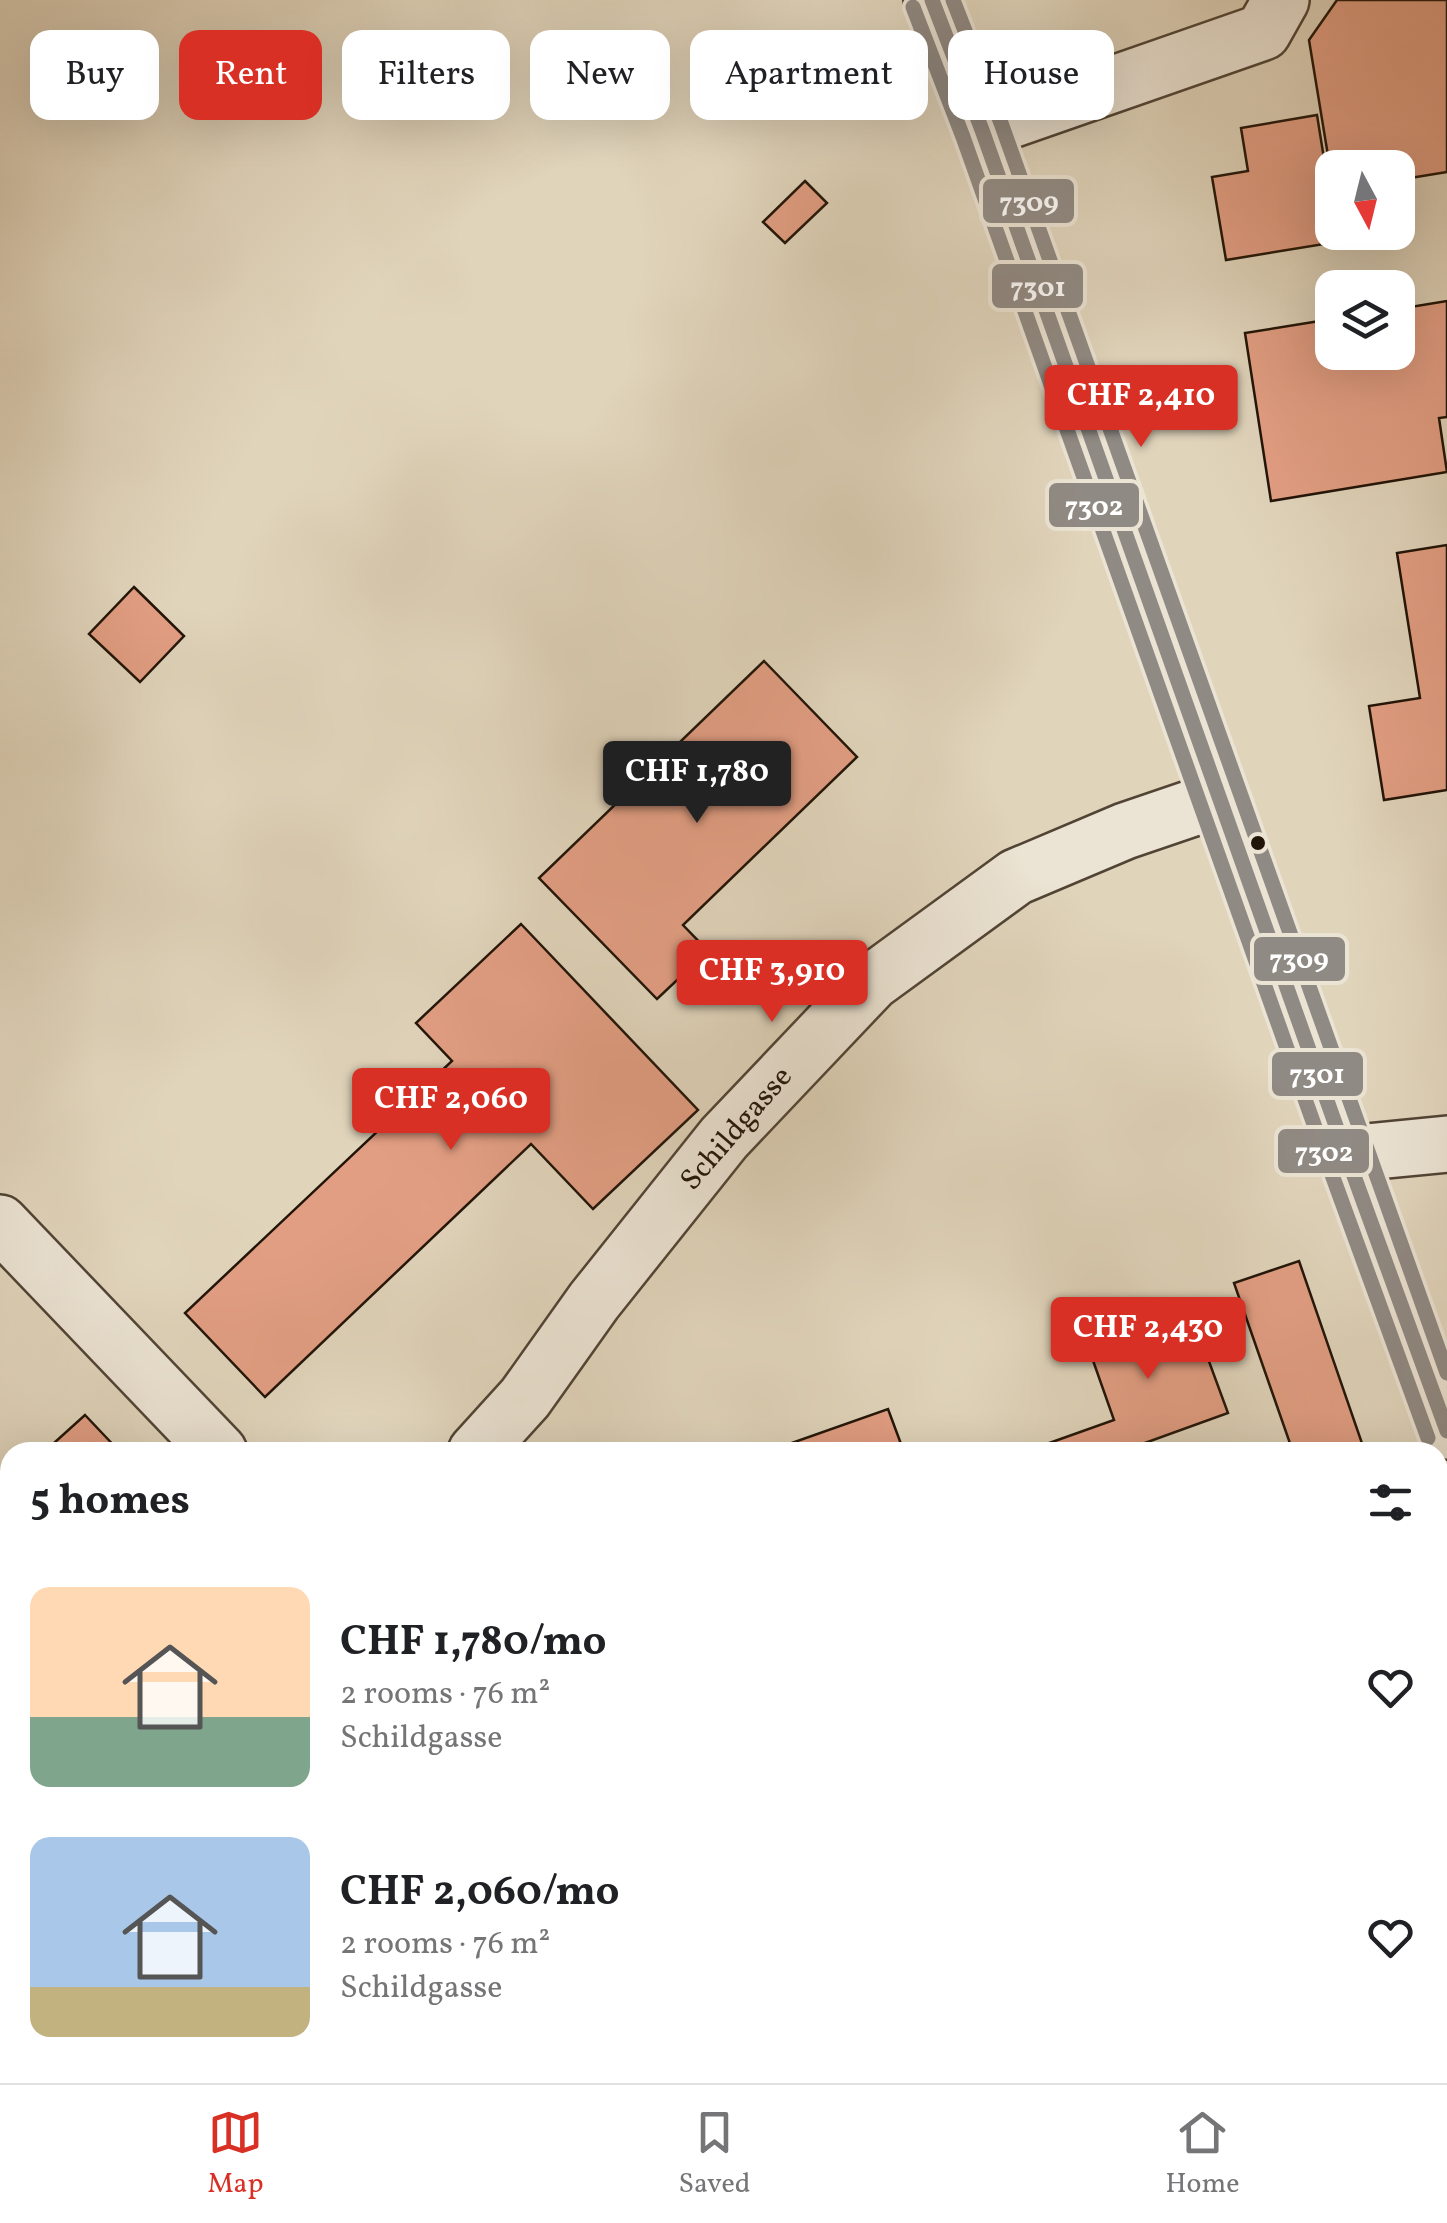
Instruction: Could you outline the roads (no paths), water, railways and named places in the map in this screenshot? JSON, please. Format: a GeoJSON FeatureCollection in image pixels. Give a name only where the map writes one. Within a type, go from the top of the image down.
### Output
{"type":"FeatureCollection","features":[{"type":"Feature","properties":{"kind":"street"},"geometry":{"type":"LineString","coordinates":[[932,0],[982,130],[1447,1431]]}},
{"type":"Feature","properties":{"kind":"street"},"geometry":{"type":"LineString","coordinates":[[982,130],[1263,32],[1281,0]]}},
{"type":"Feature","properties":{"kind":"street","name":"Schildgasse"},"geometry":{"type":"LineString","coordinates":[[485,1442],[524,1398],[594,1301],[724,1138],[872,982],[1016,877],[1124,831],[1220,799]]}},
{"type":"Feature","properties":{"kind":"street"},"geometry":{"type":"LineString","coordinates":[[1346,1154],[1447,1144]]}},
{"type":"Feature","properties":{"kind":"street"},"geometry":{"type":"LineString","coordinates":[[0,1223],[209,1442]]}}]}
